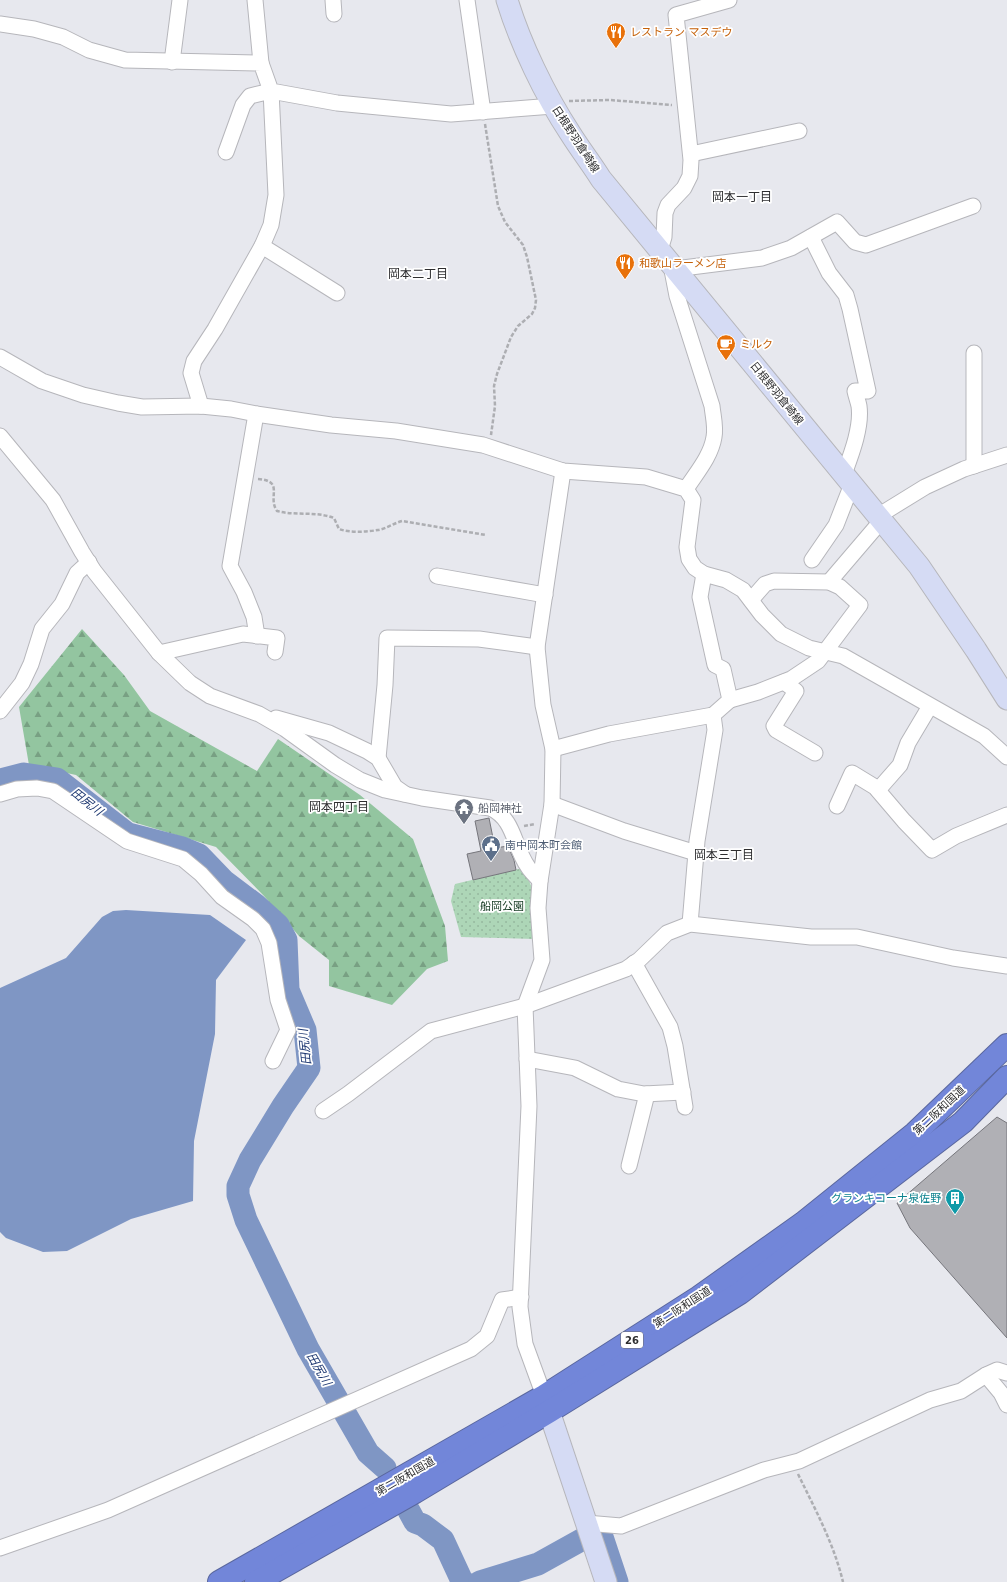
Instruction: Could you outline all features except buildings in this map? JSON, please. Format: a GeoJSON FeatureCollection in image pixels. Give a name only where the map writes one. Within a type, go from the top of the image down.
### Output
{"type":"FeatureCollection","features":[{"type":"Feature","properties":{"kind":"highway","name":"第二阪和国道"},"geometry":{"type":"LineString","coordinates":[[256,1582],[415,1492],[547,1404],[803,1223],[915,1133],[1007,1045]]}},
{"type":"Feature","properties":{"kind":"highway","name":"第二阪和国道"},"geometry":{"type":"LineString","coordinates":[[219,1582],[547,1404],[740,1293],[963,1122],[1007,1077]]}},
{"type":"Feature","properties":{"kind":"main road","name":"日根野羽倉崎線"},"geometry":{"type":"LineString","coordinates":[[507,0],[526,48],[552,103],[570,133],[601,178],[919,566],[976,650],[1007,700]]}},
{"type":"Feature","properties":{"kind":"main road"},"geometry":{"type":"LineString","coordinates":[[547,1404],[606,1582]]}},
{"type":"Feature","properties":{"kind":"street"},"geometry":{"type":"LineString","coordinates":[[172,62],[180,0]]}},
{"type":"Feature","properties":{"kind":"street"},"geometry":{"type":"LineString","coordinates":[[201,406],[191,373],[194,361],[215,328],[262,246],[271,225],[276,195],[271,91],[261,63],[255,0]]}},
{"type":"Feature","properties":{"kind":"street"},"geometry":{"type":"LineString","coordinates":[[468,0],[483,112]]}},
{"type":"Feature","properties":{"kind":"street"},"geometry":{"type":"LineString","coordinates":[[686,488],[708,455],[714,436],[714,423],[712,406],[677,296],[664,237],[664,213],[668,205],[684,188],[690,176],[691,154],[676,15],[729,0]]}},
{"type":"Feature","properties":{"kind":"street"},"geometry":{"type":"LineString","coordinates":[[0,24],[34,29],[63,37],[89,50],[126,60],[261,63]]}},
{"type":"Feature","properties":{"kind":"street"},"geometry":{"type":"LineString","coordinates":[[226,152],[243,105],[250,96],[271,91],[337,103],[451,114],[483,112],[552,103]]}},
{"type":"Feature","properties":{"kind":"street"},"geometry":{"type":"LineString","coordinates":[[691,154],[799,131]]}},
{"type":"Feature","properties":{"kind":"street"},"geometry":{"type":"LineString","coordinates":[[668,260],[762,258],[791,248],[837,222],[854,242],[866,245],[973,206]]}},
{"type":"Feature","properties":{"kind":"street"},"geometry":{"type":"LineString","coordinates":[[811,237],[829,273],[846,295],[868,391],[854,391],[859,407],[859,420],[848,479],[836,525],[812,560]]}},
{"type":"Feature","properties":{"kind":"street"},"geometry":{"type":"LineString","coordinates":[[262,246],[337,293]]}},
{"type":"Feature","properties":{"kind":"street"},"geometry":{"type":"LineString","coordinates":[[974,353],[974,466]]}},
{"type":"Feature","properties":{"kind":"street"},"geometry":{"type":"LineString","coordinates":[[0,357],[42,381],[83,395],[142,407],[201,406],[231,409],[331,425],[396,430],[489,447],[563,471],[646,477],[686,488],[693,500],[687,547],[689,559],[695,568],[704,574],[726,580],[743,590],[762,615],[780,634],[809,648],[843,656],[984,736],[1007,757]]}},
{"type":"Feature","properties":{"kind":"street"},"geometry":{"type":"LineString","coordinates":[[256,414],[230,566],[244,592],[254,617],[257,636]]}},
{"type":"Feature","properties":{"kind":"street"},"geometry":{"type":"LineString","coordinates":[[0,436],[53,500],[89,562],[159,653],[190,682],[210,696],[259,714],[328,733],[351,742],[378,758],[395,787],[405,795]]}},
{"type":"Feature","properties":{"kind":"street"},"geometry":{"type":"LineString","coordinates":[[829,582],[880,518],[924,487],[964,469],[1007,455]]}},
{"type":"Feature","properties":{"kind":"street"},"geometry":{"type":"LineString","coordinates":[[547,1404],[525,1344],[520,1307],[528,1106],[524,1006],[542,960],[538,908],[540,881],[552,804],[553,749],[543,705],[537,647],[563,471]]}},
{"type":"Feature","properties":{"kind":"street"},"geometry":{"type":"LineString","coordinates":[[0,711],[22,683],[31,664],[42,629],[62,604],[77,573],[89,562]]}},
{"type":"Feature","properties":{"kind":"street"},"geometry":{"type":"LineString","coordinates":[[704,574],[700,597],[701,604],[715,665],[723,669],[730,700]]}},
{"type":"Feature","properties":{"kind":"street"},"geometry":{"type":"LineString","coordinates":[[437,576],[545,595]]}},
{"type":"Feature","properties":{"kind":"street"},"geometry":{"type":"LineString","coordinates":[[553,749],[609,734],[713,715],[730,700],[758,692],[784,682],[818,661],[860,605],[840,587],[829,582],[774,581],[764,584],[750,600]]}},
{"type":"Feature","properties":{"kind":"street"},"geometry":{"type":"LineString","coordinates":[[159,653],[243,634],[276,638],[275,652]]}},
{"type":"Feature","properties":{"kind":"street"},"geometry":{"type":"LineString","coordinates":[[378,758],[385,685],[387,638],[479,639],[537,647]]}},
{"type":"Feature","properties":{"kind":"street"},"geometry":{"type":"LineString","coordinates":[[784,682],[796,691],[774,726],[776,730],[815,752]]}},
{"type":"Feature","properties":{"kind":"street"},"geometry":{"type":"LineString","coordinates":[[878,790],[900,764],[908,743],[930,706]]}},
{"type":"Feature","properties":{"kind":"street"},"geometry":{"type":"LineString","coordinates":[[259,714],[285,729],[335,765],[360,780],[384,790],[422,798],[490,808],[499,812],[507,820],[527,866],[540,881]]}},
{"type":"Feature","properties":{"kind":"street"},"geometry":{"type":"LineString","coordinates":[[690,924],[696,853],[715,730],[713,715]]}},
{"type":"Feature","properties":{"kind":"street"},"geometry":{"type":"LineString","coordinates":[[837,806],[852,773],[878,790],[904,821],[932,850],[956,836],[1007,815]]}},
{"type":"Feature","properties":{"kind":"street"},"geometry":{"type":"LineString","coordinates":[[0,794],[17,788],[37,788],[53,791],[127,840],[183,859],[201,874],[222,897],[253,919],[263,929],[269,943],[278,1000],[288,1030],[273,1061]]}},
{"type":"Feature","properties":{"kind":"street"},"geometry":{"type":"LineString","coordinates":[[552,804],[624,831],[696,853]]}},
{"type":"Feature","properties":{"kind":"street"},"geometry":{"type":"LineString","coordinates":[[323,1111],[348,1094],[431,1031],[524,1006],[626,969],[667,933],[690,924],[811,937],[857,937],[953,958],[1007,966]]}},
{"type":"Feature","properties":{"kind":"street"},"geometry":{"type":"LineString","coordinates":[[634,963],[670,1027],[676,1046],[685,1108]]}},
{"type":"Feature","properties":{"kind":"street"},"geometry":{"type":"LineString","coordinates":[[527,1059],[575,1068],[618,1089],[647,1094],[683,1092]]}},
{"type":"Feature","properties":{"kind":"street"},"geometry":{"type":"LineString","coordinates":[[629,1166],[647,1094]]}},
{"type":"Feature","properties":{"kind":"street"},"geometry":{"type":"LineString","coordinates":[[0,1548],[108,1510],[471,1349],[486,1336],[502,1300],[521,1297]]}},
{"type":"Feature","properties":{"kind":"street"},"geometry":{"type":"LineString","coordinates":[[586,1523],[621,1526],[764,1470],[807,1457],[930,1400],[961,1391],[986,1375],[997,1370],[1007,1373]]}},
{"type":"Feature","properties":{"kind":"street"},"geometry":{"type":"LineString","coordinates":[[986,1375],[1001,1393],[1007,1404]]}},
{"type":"Feature","properties":{"kind":"path"},"geometry":{"type":"LineString","coordinates":[[552,103],[610,100],[686,106]]}},
{"type":"Feature","properties":{"kind":"path"},"geometry":{"type":"LineString","coordinates":[[483,112],[498,206],[505,222],[523,245],[536,300],[535,308],[532,314],[518,326],[511,337],[497,374],[494,386],[495,406],[489,447]]}},
{"type":"Feature","properties":{"kind":"path"},"geometry":{"type":"LineString","coordinates":[[245,478],[268,480],[272,483],[274,490],[274,507],[277,511],[285,513],[325,515],[334,518],[339,529],[346,532],[379,530],[402,521],[486,535]]}},
{"type":"Feature","properties":{"kind":"path"},"geometry":{"type":"LineString","coordinates":[[793,1462],[830,1543],[843,1582]]}},
{"type":"Feature","properties":{"kind":"green space"},"geometry":{"type":"Polygon","coordinates":[[[82,629],[124,675],[150,711],[257,771],[278,739],[360,795],[413,839],[445,926],[448,961],[427,969],[392,1005],[329,986],[329,960],[299,936],[264,896],[216,847],[133,822],[76,775],[29,765],[19,707],[82,629]]]}},
{"type":"Feature","properties":{"kind":"green space","name":"船岡公園"},"geometry":{"type":"Polygon","coordinates":[[[523,868],[533,890],[535,939],[461,937],[451,901],[455,884],[523,868]]]}},
{"type":"Feature","properties":{"kind":"water"},"geometry":{"type":"Polygon","coordinates":[[[126,910],[210,915],[246,940],[216,980],[215,1034],[194,1141],[193,1201],[131,1219],[67,1251],[43,1252],[6,1238],[0,1232],[0,988],[66,958],[102,917],[113,911],[126,910]]]}},
{"type":"Feature","properties":{"kind":"waterway","name":"田尻川"},"geometry":{"type":"LineString","coordinates":[[0,780],[24,774],[57,779],[128,834],[182,848],[199,855],[224,881],[256,905],[278,925],[286,940],[288,990],[305,1030],[309,1068],[283,1106],[250,1160],[238,1186],[238,1195],[246,1220],[308,1349],[368,1453],[385,1468]]}},
{"type":"Feature","properties":{"kind":"waterway","name":"田尻川"},"geometry":{"type":"LineString","coordinates":[[409,1511],[415,1522],[423,1525],[443,1540],[462,1581],[464,1582]]}},
{"type":"Feature","properties":{"kind":"waterway","name":"田尻川"},"geometry":{"type":"LineString","coordinates":[[480,1582],[538,1564],[583,1539],[601,1534],[617,1582]]}},
{"type":"Feature","properties":{"kind":"place","name":"レストラン マスデウ"},"geometry":{"type":"Point","coordinates":[616,49]}},
{"type":"Feature","properties":{"kind":"place","name":"和歌山ラーメン店"},"geometry":{"type":"Point","coordinates":[625,280]}},
{"type":"Feature","properties":{"kind":"place","name":"ミルク"},"geometry":{"type":"Point","coordinates":[726,361]}},
{"type":"Feature","properties":{"kind":"place","name":"船岡神社"},"geometry":{"type":"Point","coordinates":[464,825]}},
{"type":"Feature","properties":{"kind":"place","name":"南中岡本町会館"},"geometry":{"type":"Point","coordinates":[491,862]}},
{"type":"Feature","properties":{"kind":"place","name":"グランキコーナ泉佐野"},"geometry":{"type":"Point","coordinates":[955,1215]}},
{"type":"Feature","properties":{"kind":"district","name":"岡本一丁目"},"geometry":{"type":"Point","coordinates":[742,197]}},
{"type":"Feature","properties":{"kind":"district","name":"岡本二丁目"},"geometry":{"type":"Point","coordinates":[418,274]}},
{"type":"Feature","properties":{"kind":"district","name":"岡本四丁目"},"geometry":{"type":"Point","coordinates":[339,807]}},
{"type":"Feature","properties":{"kind":"district","name":"岡本三丁目"},"geometry":{"type":"Point","coordinates":[724,855]}}]}
